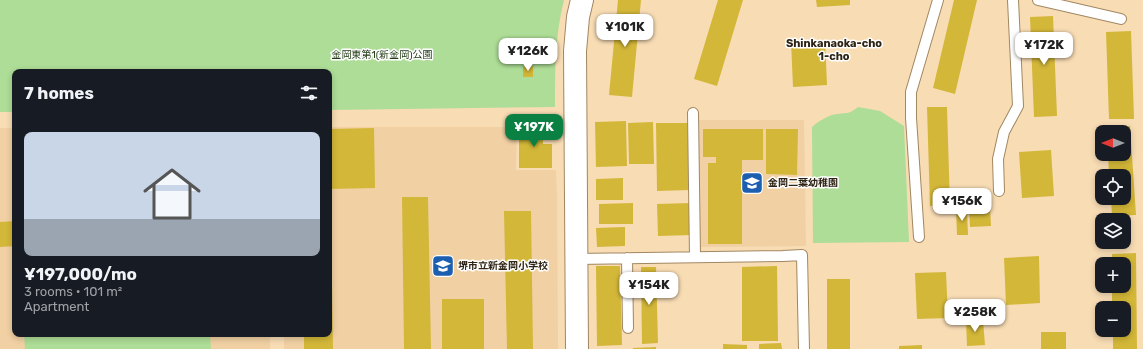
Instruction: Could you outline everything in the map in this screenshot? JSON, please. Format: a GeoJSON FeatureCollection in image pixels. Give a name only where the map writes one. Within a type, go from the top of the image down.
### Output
{"type":"FeatureCollection","features":[{"type":"Feature","properties":{"kind":"street"},"geometry":{"type":"LineString","coordinates":[[577,349],[575,51],[578,17],[582,0]]}},
{"type":"Feature","properties":{"kind":"lane"},"geometry":{"type":"LineString","coordinates":[[919,236],[911,118],[911,92],[938,0]]}},
{"type":"Feature","properties":{"kind":"lane"},"geometry":{"type":"LineString","coordinates":[[999,192],[998,159],[1004,132],[1018,106],[1013,0]]}},
{"type":"Feature","properties":{"kind":"lane"},"geometry":{"type":"LineString","coordinates":[[1038,0],[1120,19]]}},
{"type":"Feature","properties":{"kind":"lane"},"geometry":{"type":"LineString","coordinates":[[693,113],[695,256]]}},
{"type":"Feature","properties":{"kind":"lane"},"geometry":{"type":"LineString","coordinates":[[576,259],[802,255],[804,349]]}},
{"type":"Feature","properties":{"kind":"lane"},"geometry":{"type":"LineString","coordinates":[[627,258],[628,328]]}},
{"type":"Feature","properties":{"kind":"shaded area","name":"金岡二葉幼稚園"},"geometry":{"type":"Polygon","coordinates":[[[698,120],[804,120],[806,246],[700,247],[698,120]]]}},
{"type":"Feature","properties":{"kind":"shaded area","name":"堺市立新金岡小学校"},"geometry":{"type":"Polygon","coordinates":[[[332,127],[517,127],[516,170],[556,170],[558,349],[284,349],[284,337],[332,337],[332,127]]]}},
{"type":"Feature","properties":{"kind":"shaded area"},"geometry":{"type":"Polygon","coordinates":[[[0,128],[12,128],[12,337],[270,337],[270,349],[0,349],[0,128]]]}},
{"type":"Feature","properties":{"kind":"green space","name":"金岡東第1(新金岡)公園"},"geometry":{"type":"Polygon","coordinates":[[[0,0],[564,0],[557,39],[555,66],[555,107],[332,110],[332,69],[12,69],[12,112],[0,112],[0,0]]]}},
{"type":"Feature","properties":{"kind":"green space"},"geometry":{"type":"Polygon","coordinates":[[[858,107],[880,111],[904,126],[909,242],[813,243],[812,127],[827,117],[848,113],[858,107]]]}},
{"type":"Feature","properties":{"kind":"green space"},"geometry":{"type":"Polygon","coordinates":[[[24,337],[210,337],[211,349],[25,349],[24,337]]]}},
{"type":"Feature","properties":{"kind":"building"},"geometry":{"type":"Polygon","coordinates":[[[618,0],[641,0],[632,97],[609,95],[618,0]]]}},
{"type":"Feature","properties":{"kind":"building"},"geometry":{"type":"Polygon","coordinates":[[[718,0],[743,0],[717,86],[694,79],[718,0]]]}},
{"type":"Feature","properties":{"kind":"building"},"geometry":{"type":"Polygon","coordinates":[[[816,0],[850,0],[850,5],[817,7],[816,0]]]}},
{"type":"Feature","properties":{"kind":"building"},"geometry":{"type":"Polygon","coordinates":[[[954,0],[977,0],[955,94],[933,88],[954,0]]]}},
{"type":"Feature","properties":{"kind":"building"},"geometry":{"type":"Polygon","coordinates":[[[1053,16],[1057,116],[1034,117],[1030,17],[1053,16]]]}},
{"type":"Feature","properties":{"kind":"building"},"geometry":{"type":"Polygon","coordinates":[[[1131,31],[1134,119],[1109,119],[1106,32],[1131,31]]]}},
{"type":"Feature","properties":{"kind":"building"},"geometry":{"type":"Polygon","coordinates":[[[825,40],[827,85],[793,87],[791,41],[825,40]]]}},
{"type":"Feature","properties":{"kind":"building"},"geometry":{"type":"Polygon","coordinates":[[[533,66],[533,77],[523,77],[523,67],[533,66]]]}},
{"type":"Feature","properties":{"kind":"building"},"geometry":{"type":"Polygon","coordinates":[[[927,107],[947,107],[950,206],[930,206],[927,107]]]}},
{"type":"Feature","properties":{"kind":"building"},"geometry":{"type":"Polygon","coordinates":[[[626,121],[627,166],[596,167],[595,122],[626,121]]]}},
{"type":"Feature","properties":{"kind":"building"},"geometry":{"type":"Polygon","coordinates":[[[653,122],[654,164],[629,164],[628,123],[653,122]]]}},
{"type":"Feature","properties":{"kind":"building"},"geometry":{"type":"Polygon","coordinates":[[[656,123],[689,123],[690,190],[657,191],[656,123]]]}},
{"type":"Feature","properties":{"kind":"building"},"geometry":{"type":"Polygon","coordinates":[[[519,125],[543,125],[543,144],[552,144],[552,168],[519,168],[519,125]]]}},
{"type":"Feature","properties":{"kind":"building"},"geometry":{"type":"Polygon","coordinates":[[[374,128],[375,188],[332,189],[332,129],[374,128]]]}},
{"type":"Feature","properties":{"kind":"building"},"geometry":{"type":"Polygon","coordinates":[[[703,129],[763,129],[763,160],[742,160],[742,244],[708,244],[708,163],[716,163],[716,157],[703,157],[703,129]]]}},
{"type":"Feature","properties":{"kind":"building"},"geometry":{"type":"Polygon","coordinates":[[[766,129],[798,129],[797,175],[766,174],[766,129]]]}},
{"type":"Feature","properties":{"kind":"building"},"geometry":{"type":"Polygon","coordinates":[[[1131,141],[1136,215],[1131,215],[1131,213],[1112,213],[1111,205],[1131,205],[1131,169],[1109,169],[1108,161],[1131,161],[1131,141]]]}},
{"type":"Feature","properties":{"kind":"building"},"geometry":{"type":"Polygon","coordinates":[[[1051,150],[1054,196],[1022,198],[1019,152],[1051,150]]]}},
{"type":"Feature","properties":{"kind":"building"},"geometry":{"type":"Polygon","coordinates":[[[623,178],[623,200],[596,200],[596,179],[623,178]]]}},
{"type":"Feature","properties":{"kind":"building"},"geometry":{"type":"Polygon","coordinates":[[[402,197],[428,197],[431,349],[404,349],[402,197]]]}},
{"type":"Feature","properties":{"kind":"building"},"geometry":{"type":"Polygon","coordinates":[[[633,203],[633,224],[599,224],[599,204],[633,203]]]}},
{"type":"Feature","properties":{"kind":"building"},"geometry":{"type":"Polygon","coordinates":[[[691,203],[692,235],[658,236],[657,204],[691,203]]]}},
{"type":"Feature","properties":{"kind":"building"},"geometry":{"type":"Polygon","coordinates":[[[990,208],[991,226],[970,227],[969,209],[990,208]]]}},
{"type":"Feature","properties":{"kind":"building"},"geometry":{"type":"Polygon","coordinates":[[[956,209],[967,209],[968,235],[957,235],[956,209]]]}},
{"type":"Feature","properties":{"kind":"building"},"geometry":{"type":"Polygon","coordinates":[[[504,211],[531,211],[533,349],[507,349],[504,211]]]}},
{"type":"Feature","properties":{"kind":"building"},"geometry":{"type":"Polygon","coordinates":[[[12,221],[12,246],[0,247],[0,222],[12,221]]]}},
{"type":"Feature","properties":{"kind":"building"},"geometry":{"type":"Polygon","coordinates":[[[625,227],[625,246],[597,247],[596,228],[625,227]]]}},
{"type":"Feature","properties":{"kind":"building"},"geometry":{"type":"Polygon","coordinates":[[[1136,253],[1137,349],[1113,349],[1113,337],[1131,337],[1131,301],[1112,301],[1112,293],[1131,293],[1131,257],[1112,257],[1112,254],[1136,253]]]}},
{"type":"Feature","properties":{"kind":"building"},"geometry":{"type":"Polygon","coordinates":[[[1039,256],[1040,303],[1006,305],[1004,258],[1039,256]]]}},
{"type":"Feature","properties":{"kind":"building"},"geometry":{"type":"Polygon","coordinates":[[[596,266],[620,266],[622,345],[597,346],[596,266]]]}},
{"type":"Feature","properties":{"kind":"building"},"geometry":{"type":"Polygon","coordinates":[[[777,266],[778,341],[742,341],[742,267],[777,266]]]}},
{"type":"Feature","properties":{"kind":"building"},"geometry":{"type":"Polygon","coordinates":[[[641,267],[656,267],[658,343],[642,344],[641,267]]]}},
{"type":"Feature","properties":{"kind":"building"},"geometry":{"type":"Polygon","coordinates":[[[946,272],[948,318],[917,319],[915,273],[946,272]]]}},
{"type":"Feature","properties":{"kind":"building"},"geometry":{"type":"Polygon","coordinates":[[[827,279],[850,279],[850,349],[827,349],[827,279]]]}},
{"type":"Feature","properties":{"kind":"building"},"geometry":{"type":"Polygon","coordinates":[[[332,281],[333,349],[304,349],[304,337],[332,337],[332,281]]]}},
{"type":"Feature","properties":{"kind":"building"},"geometry":{"type":"Polygon","coordinates":[[[442,299],[484,299],[484,349],[442,349],[442,299]]]}},
{"type":"Feature","properties":{"kind":"building"},"geometry":{"type":"Polygon","coordinates":[[[983,320],[985,345],[967,346],[966,321],[983,320]]]}},
{"type":"Feature","properties":{"kind":"building"},"geometry":{"type":"Polygon","coordinates":[[[1041,332],[1066,332],[1066,349],[1041,349],[1041,332]]]}},
{"type":"Feature","properties":{"kind":"building"},"geometry":{"type":"Polygon","coordinates":[[[781,343],[782,349],[759,349],[759,344],[781,343]]]}},
{"type":"Feature","properties":{"kind":"building"},"geometry":{"type":"Polygon","coordinates":[[[723,344],[747,345],[747,349],[723,349],[723,344]]]}},
{"type":"Feature","properties":{"kind":"building"},"geometry":{"type":"Polygon","coordinates":[[[922,345],[922,349],[899,349],[899,346],[922,345]]]}},
{"type":"Feature","properties":{"kind":"building"},"geometry":{"type":"Polygon","coordinates":[[[656,347],[656,349],[633,349],[633,348],[656,347]]]}},
{"type":"Feature","properties":{"kind":"place","name":"金岡二葉幼稚園"},"geometry":{"type":"Point","coordinates":[752,183]}},
{"type":"Feature","properties":{"kind":"place","name":"堺市立新金岡小学校"},"geometry":{"type":"Point","coordinates":[443,266]}},
{"type":"Feature","properties":{"kind":"district","name":"Shinkanaoka-cho 1-cho"},"geometry":{"type":"Point","coordinates":[834,49]}}]}
